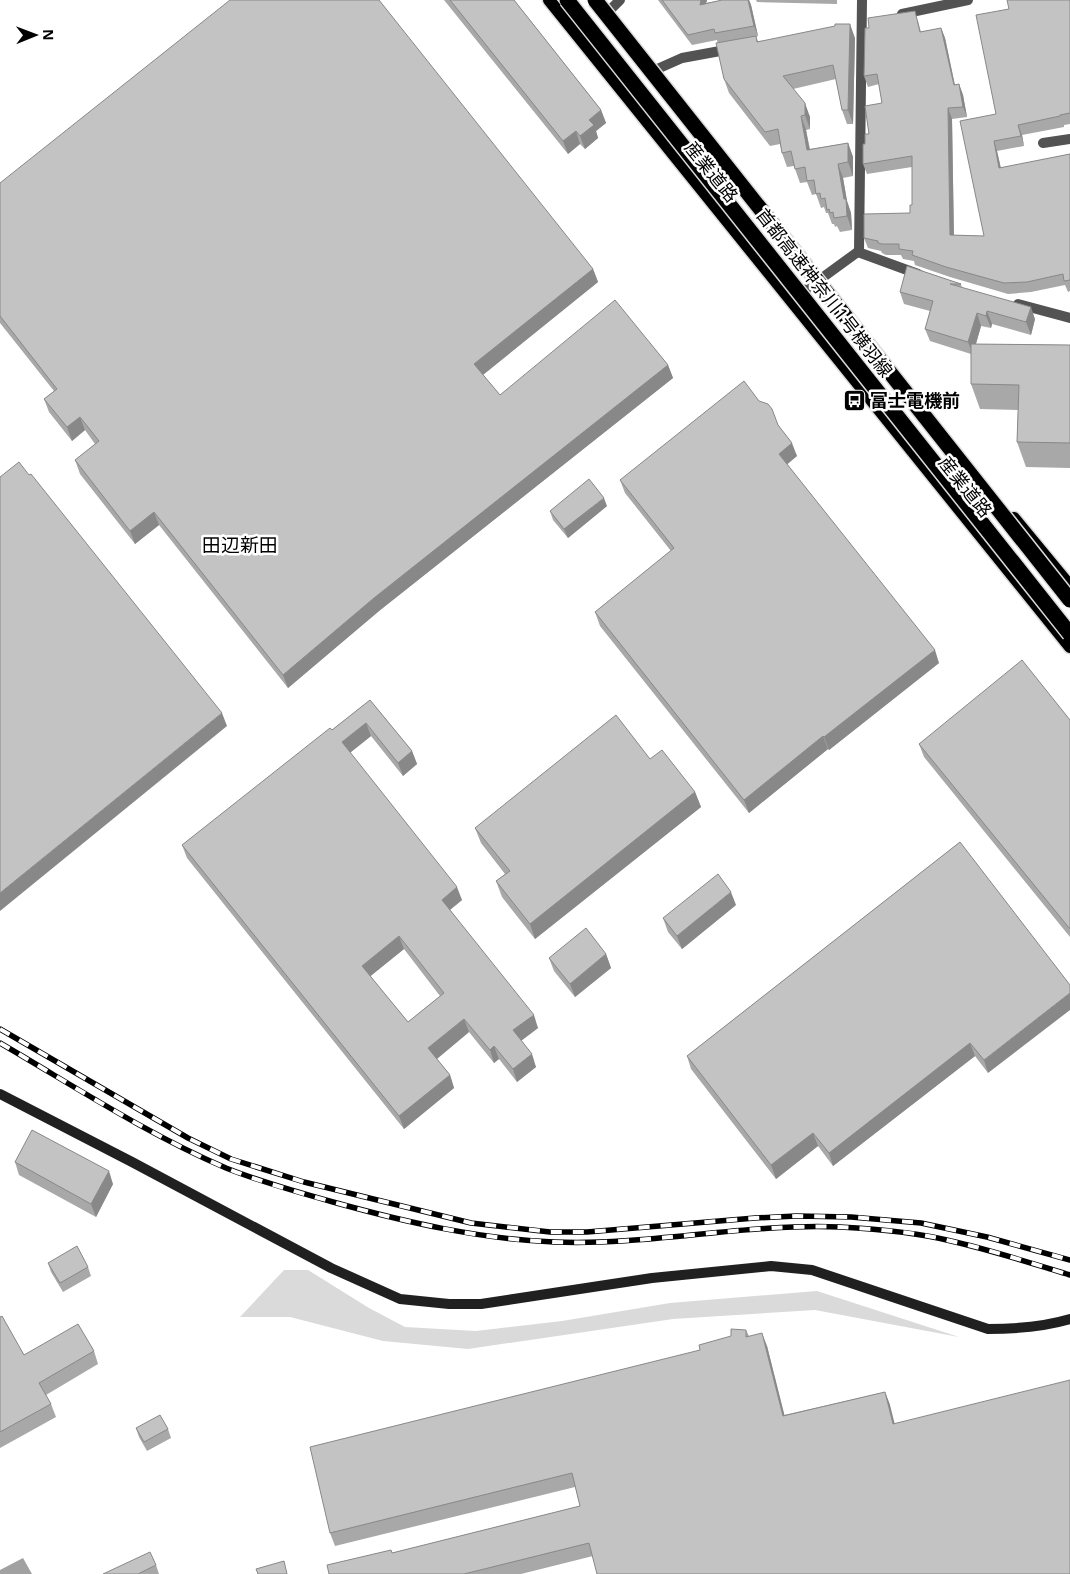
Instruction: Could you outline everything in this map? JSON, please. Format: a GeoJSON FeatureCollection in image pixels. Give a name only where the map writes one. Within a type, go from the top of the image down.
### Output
{"type":"FeatureCollection","features":[{"type":"Feature","properties":{"kind":"highway","name":"首都高速神奈川1号横羽線"},"geometry":{"type":"LineString","coordinates":[[567,0],[1070,634]]}},
{"type":"Feature","properties":{"kind":"highway","name":"首都高速神奈川1号横羽線"},"geometry":{"type":"LineString","coordinates":[[595,0],[1070,600]]}},
{"type":"Feature","properties":{"kind":"main road","name":"産業道路"},"geometry":{"type":"LineString","coordinates":[[549,0],[1070,647]]}},
{"type":"Feature","properties":{"kind":"main road","name":"産業道路"},"geometry":{"type":"LineString","coordinates":[[600,0],[819,280],[1070,586]]}},
{"type":"Feature","properties":{"kind":"street"},"geometry":{"type":"LineString","coordinates":[[610,11],[620,0]]}},
{"type":"Feature","properties":{"kind":"street"},"geometry":{"type":"LineString","coordinates":[[858,251],[862,0]]}},
{"type":"Feature","properties":{"kind":"street"},"geometry":{"type":"LineString","coordinates":[[890,17],[968,0]]}},
{"type":"Feature","properties":{"kind":"street"},"geometry":{"type":"LineString","coordinates":[[655,70],[682,58],[739,47]]}},
{"type":"Feature","properties":{"kind":"street"},"geometry":{"type":"LineString","coordinates":[[1043,143],[1070,139]]}},
{"type":"Feature","properties":{"kind":"street"},"geometry":{"type":"LineString","coordinates":[[858,251],[930,278]]}},
{"type":"Feature","properties":{"kind":"street"},"geometry":{"type":"LineString","coordinates":[[800,294],[858,251]]}},
{"type":"Feature","properties":{"kind":"street"},"geometry":{"type":"LineString","coordinates":[[1004,300],[1070,318]]}},
{"type":"Feature","properties":{"kind":"street"},"geometry":{"type":"LineString","coordinates":[[1040,609],[1070,592]]}},
{"type":"Feature","properties":{"kind":"street"},"geometry":{"type":"LineString","coordinates":[[0,1094],[331,1268],[400,1299],[449,1304],[481,1304],[652,1278],[771,1266],[812,1270],[988,1329],[1036,1326],[1070,1319]]}},
{"type":"Feature","properties":{"kind":"shaded area"},"geometry":{"type":"Polygon","coordinates":[[[284,1270],[308,1270],[369,1308],[405,1327],[476,1331],[562,1321],[670,1303],[817,1291],[959,1337],[815,1310],[673,1319],[468,1349],[383,1341],[290,1317],[240,1317],[284,1270]]]}},
{"type":"Feature","properties":{"kind":"shaded area"},"geometry":{"type":"Polygon","coordinates":[[[23,1558],[32,1574],[0,1574],[0,1570],[23,1558]]]}},
{"type":"Feature","properties":{"kind":"building"},"geometry":{"type":"Polygon","coordinates":[[[230,0],[379,0],[593,269],[474,364],[500,395],[615,300],[668,365],[374,598],[283,675],[154,512],[130,531],[75,460],[99,441],[80,417],[67,427],[44,399],[57,389],[0,316],[0,183],[230,0]]]}},
{"type":"Feature","properties":{"kind":"building"},"geometry":{"type":"Polygon","coordinates":[[[450,0],[514,0],[601,110],[589,120],[594,125],[580,136],[576,131],[563,141],[450,0]]]}},
{"type":"Feature","properties":{"kind":"building"},"geometry":{"type":"Polygon","coordinates":[[[662,0],[701,0],[700,5],[722,0],[748,0],[754,26],[715,33],[714,29],[688,35],[662,0]]]}},
{"type":"Feature","properties":{"kind":"building"},"geometry":{"type":"Polygon","coordinates":[[[1007,0],[1070,0],[1070,113],[1018,125],[1021,136],[994,141],[999,168],[1070,154],[1070,280],[1064,281],[1063,274],[1027,282],[1004,283],[946,267],[912,255],[913,251],[899,249],[899,244],[882,244],[878,243],[878,241],[864,238],[864,214],[910,213],[910,205],[912,205],[912,156],[863,164],[865,134],[869,134],[865,106],[882,103],[877,74],[864,76],[865,28],[869,28],[868,18],[915,11],[920,32],[941,28],[954,85],[959,84],[963,107],[948,108],[950,235],[984,236],[960,121],[996,114],[976,15],[1009,9],[1007,0]]]}},
{"type":"Feature","properties":{"kind":"building"},"geometry":{"type":"Polygon","coordinates":[[[835,24],[850,24],[848,110],[842,110],[833,65],[783,76],[805,103],[805,115],[801,116],[807,150],[848,143],[848,162],[838,164],[844,199],[846,199],[847,216],[834,218],[833,212],[830,213],[829,209],[827,210],[825,198],[821,199],[820,193],[816,194],[814,180],[807,181],[805,167],[795,169],[791,151],[782,153],[778,129],[765,132],[724,79],[716,43],[756,36],[757,42],[835,26],[835,24]]]}},
{"type":"Feature","properties":{"kind":"building"},"geometry":{"type":"Polygon","coordinates":[[[907,266],[961,284],[950,284],[1031,307],[1026,322],[987,311],[986,316],[977,313],[968,342],[925,329],[933,301],[900,292],[907,266]]]}},
{"type":"Feature","properties":{"kind":"building"},"geometry":{"type":"Polygon","coordinates":[[[971,344],[1070,345],[1070,443],[1017,442],[1019,385],[971,384],[971,344]]]}},
{"type":"Feature","properties":{"kind":"building"},"geometry":{"type":"Polygon","coordinates":[[[744,381],[759,401],[768,404],[772,409],[778,425],[792,443],[779,454],[935,650],[823,736],[744,800],[595,612],[674,548],[620,480],[744,381]]]}},
{"type":"Feature","properties":{"kind":"building"},"geometry":{"type":"Polygon","coordinates":[[[19,462],[29,475],[31,474],[222,713],[0,893],[0,477],[19,462]]]}},
{"type":"Feature","properties":{"kind":"building"},"geometry":{"type":"Polygon","coordinates":[[[589,479],[604,498],[564,529],[550,511],[589,479]]]}},
{"type":"Feature","properties":{"kind":"building"},"geometry":{"type":"Polygon","coordinates":[[[1022,660],[1070,720],[1070,929],[919,744],[1022,660]]]}},
{"type":"Feature","properties":{"kind":"building"},"geometry":{"type":"Polygon","coordinates":[[[370,700],[412,751],[398,763],[366,723],[342,742],[457,887],[442,900],[534,1015],[513,1030],[532,1054],[513,1069],[494,1046],[490,1050],[464,1019],[428,1048],[450,1075],[399,1116],[182,845],[330,728],[332,730],[370,700]],[[399,936],[362,966],[408,1022],[444,993],[399,936]]]}},
{"type":"Feature","properties":{"kind":"building"},"geometry":{"type":"Polygon","coordinates":[[[616,715],[650,759],[662,750],[695,792],[530,924],[496,881],[510,871],[475,828],[616,715]]]}},
{"type":"Feature","properties":{"kind":"building"},"geometry":{"type":"Polygon","coordinates":[[[960,842],[1070,985],[1070,993],[984,1060],[970,1043],[829,1153],[813,1133],[771,1165],[687,1056],[960,842]]]}},
{"type":"Feature","properties":{"kind":"building"},"geometry":{"type":"Polygon","coordinates":[[[718,874],[731,892],[677,936],[663,918],[718,874]]]}},
{"type":"Feature","properties":{"kind":"building"},"geometry":{"type":"Polygon","coordinates":[[[586,928],[606,954],[570,984],[549,958],[586,928]]]}},
{"type":"Feature","properties":{"kind":"building"},"geometry":{"type":"Polygon","coordinates":[[[32,1130],[109,1171],[91,1204],[15,1162],[32,1130]]]}},
{"type":"Feature","properties":{"kind":"building"},"geometry":{"type":"Polygon","coordinates":[[[77,1246],[88,1267],[60,1283],[48,1263],[77,1246]]]}},
{"type":"Feature","properties":{"kind":"building"},"geometry":{"type":"Polygon","coordinates":[[[2,1316],[24,1355],[78,1324],[94,1351],[39,1383],[51,1404],[0,1432],[0,1317],[2,1316]]]}},
{"type":"Feature","properties":{"kind":"building"},"geometry":{"type":"Polygon","coordinates":[[[731,1329],[746,1330],[746,1337],[762,1333],[783,1416],[885,1392],[893,1424],[1070,1380],[1070,1574],[597,1574],[589,1543],[464,1574],[329,1574],[327,1565],[391,1550],[392,1553],[580,1506],[572,1473],[330,1533],[310,1447],[700,1350],[699,1345],[731,1336],[731,1329]]]}},
{"type":"Feature","properties":{"kind":"building"},"geometry":{"type":"Polygon","coordinates":[[[160,1415],[168,1429],[144,1442],[136,1428],[160,1415]]]}},
{"type":"Feature","properties":{"kind":"building"},"geometry":{"type":"Polygon","coordinates":[[[150,1552],[156,1565],[138,1574],[103,1574],[150,1552]]]}},
{"type":"Feature","properties":{"kind":"building"},"geometry":{"type":"Polygon","coordinates":[[[284,1561],[287,1574],[258,1574],[256,1569],[284,1561]]]}},
{"type":"Feature","properties":{"kind":"railway"},"geometry":{"type":"LineString","coordinates":[[0,1029],[188,1138],[231,1159],[304,1182],[471,1223],[550,1232],[587,1232],[755,1218],[796,1216],[851,1217],[921,1223],[987,1237],[1070,1260]]}},
{"type":"Feature","properties":{"kind":"railway"},"geometry":{"type":"LineString","coordinates":[[0,1043],[139,1125],[226,1168],[306,1194],[415,1223],[498,1237],[554,1242],[625,1241],[768,1228],[840,1227],[868,1229],[910,1233],[951,1241],[1070,1275]]}},
{"type":"Feature","properties":{"kind":"place","name":"富士電機前"},"geometry":{"type":"Point","coordinates":[854,401]}},
{"type":"Feature","properties":{"kind":"district","name":"田辺新田"},"geometry":{"type":"Point","coordinates":[240,545]}}]}
